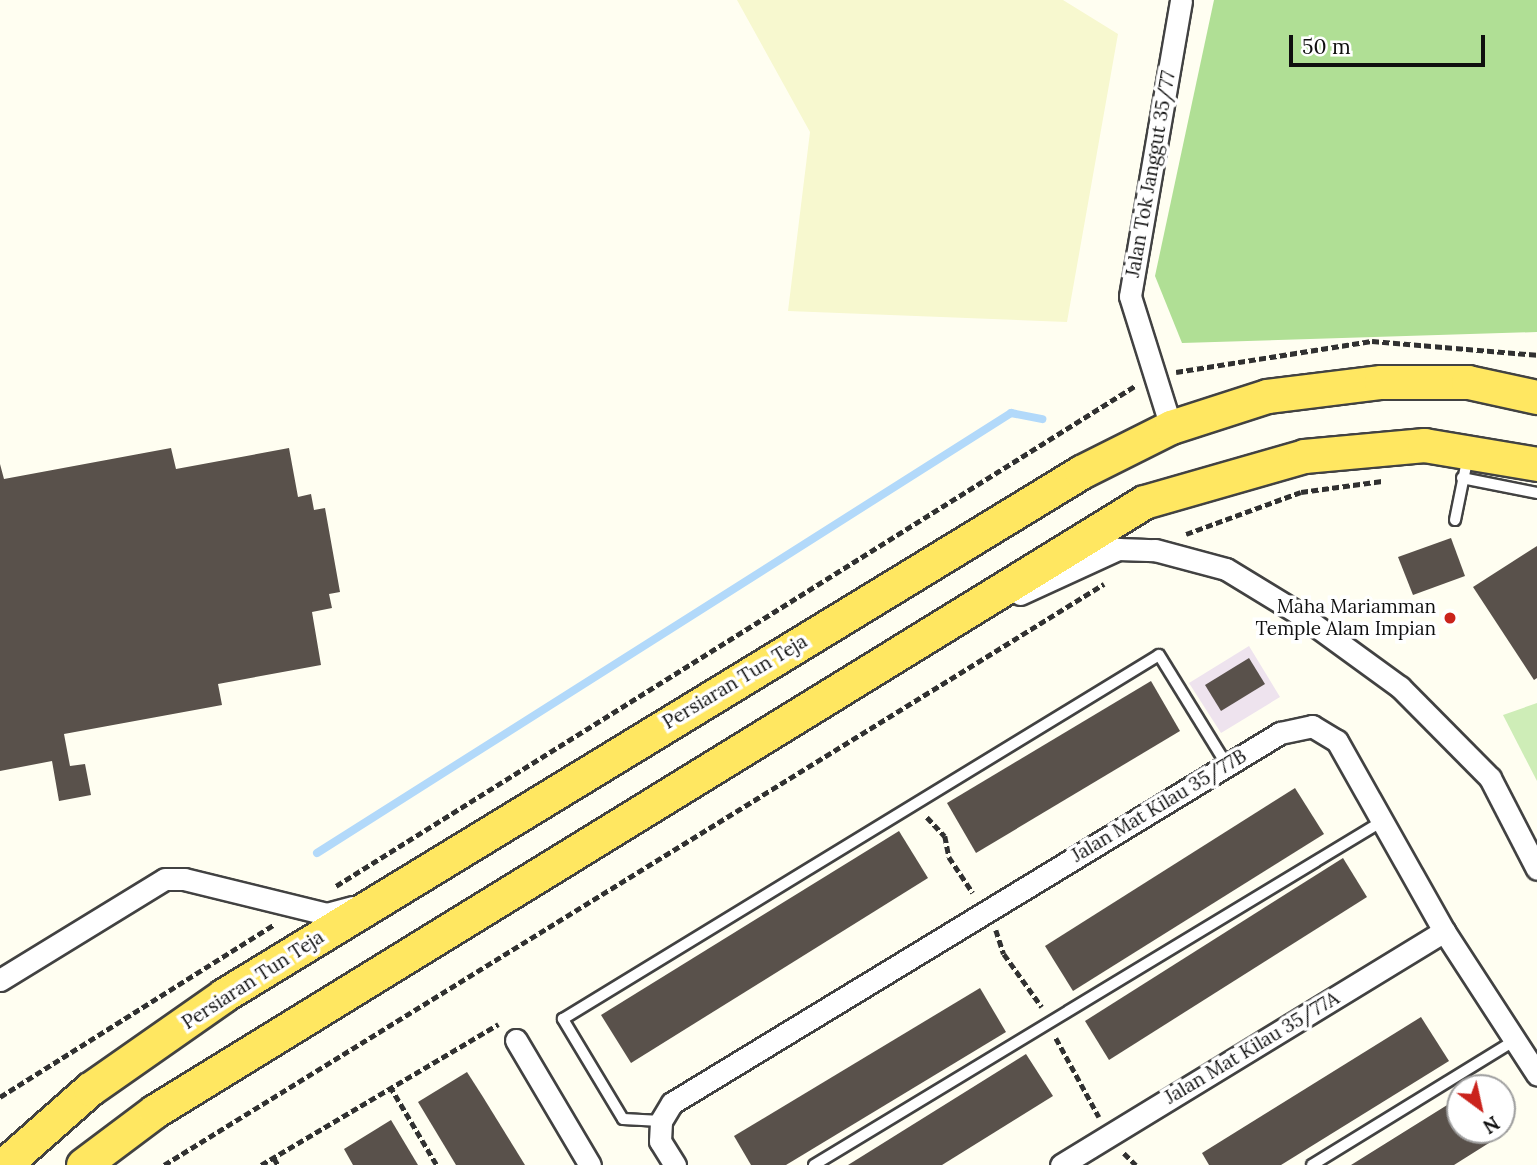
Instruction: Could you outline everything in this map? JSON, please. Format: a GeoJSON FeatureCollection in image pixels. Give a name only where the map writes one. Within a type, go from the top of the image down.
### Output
{"type":"FeatureCollection","features":[{"type":"Feature","properties":{"kind":"main road","name":"Persiaran Tun Teja"},"geometry":{"type":"LineString","coordinates":[[4,1165],[112,1074],[224,995],[1081,472],[1171,427],[1267,396],[1381,382],[1468,382],[1537,397]]}},
{"type":"Feature","properties":{"kind":"main road"},"geometry":{"type":"LineString","coordinates":[[83,1165],[167,1103],[1144,502],[1304,456],[1424,444],[1466,466],[1537,464]]}},
{"type":"Feature","properties":{"kind":"street","name":"Jalan Tok Janggut 35/77"},"geometry":{"type":"LineString","coordinates":[[1171,427],[1130,296],[1181,0]]}},
{"type":"Feature","properties":{"kind":"street"},"geometry":{"type":"LineString","coordinates":[[928,636],[1118,549],[1155,550],[1226,569],[1298,613],[1400,687],[1490,778],[1537,869]]}},
{"type":"Feature","properties":{"kind":"street","name":"Jalan Mat Kilau 35/77B"},"geometry":{"type":"LineString","coordinates":[[661,1121],[672,1103],[1227,765],[1280,733],[1312,726],[1337,741],[1384,820],[1444,931],[1537,1074]]}},
{"type":"Feature","properties":{"kind":"street"},"geometry":{"type":"LineString","coordinates":[[0,980],[165,879],[184,879],[327,914],[379,900]]}},
{"type":"Feature","properties":{"kind":"street","name":"Jalan Mat Kilau 35/77A"},"geometry":{"type":"LineString","coordinates":[[1061,1165],[1444,931]]}},
{"type":"Feature","properties":{"kind":"street"},"geometry":{"type":"LineString","coordinates":[[516,1040],[590,1165]]}},
{"type":"Feature","properties":{"kind":"street"},"geometry":{"type":"LineString","coordinates":[[661,1121],[660,1141],[675,1165]]}},
{"type":"Feature","properties":{"kind":"lane"},"geometry":{"type":"LineString","coordinates":[[1455,520],[1466,466],[1537,493]]}},
{"type":"Feature","properties":{"kind":"lane"},"geometry":{"type":"LineString","coordinates":[[661,1121],[623,1119],[563,1019],[920,804],[1159,655],[1227,765]]}},
{"type":"Feature","properties":{"kind":"lane"},"geometry":{"type":"LineString","coordinates":[[814,1165],[1384,820]]}},
{"type":"Feature","properties":{"kind":"lane"},"geometry":{"type":"LineString","coordinates":[[1311,1165],[1515,1040]]}},
{"type":"Feature","properties":{"kind":"path"},"geometry":{"type":"LineString","coordinates":[[0,1097],[1130,390]]}},
{"type":"Feature","properties":{"kind":"path"},"geometry":{"type":"LineString","coordinates":[[1181,536],[1301,492],[1397,479]]}},
{"type":"Feature","properties":{"kind":"path"},"geometry":{"type":"LineString","coordinates":[[164,1165],[1111,579]]}},
{"type":"Feature","properties":{"kind":"path"},"geometry":{"type":"LineString","coordinates":[[920,804],[931,826],[945,836],[949,857],[1001,937],[1004,954],[1019,971],[1026,991],[1041,1005],[1064,1047],[1068,1064],[1080,1077],[1089,1104],[1136,1165]]}},
{"type":"Feature","properties":{"kind":"path"},"geometry":{"type":"LineString","coordinates":[[261,1165],[498,1024],[516,1040]]}},
{"type":"Feature","properties":{"kind":"path"},"geometry":{"type":"LineString","coordinates":[[390,1086],[437,1165]]}},
{"type":"Feature","properties":{"kind":"path"},"geometry":{"type":"LineString","coordinates":[[274,1157],[278,1165]]}},
{"type":"Feature","properties":{"kind":"shaded area"},"geometry":{"type":"Polygon","coordinates":[[[1249,646],[1280,697],[1221,733],[1189,683],[1249,646]]]}},
{"type":"Feature","properties":{"kind":"green space"},"geometry":{"type":"Polygon","coordinates":[[[737,0],[1063,0],[1118,34],[1067,322],[788,311],[810,132],[737,0]]]}},
{"type":"Feature","properties":{"kind":"green space"},"geometry":{"type":"Polygon","coordinates":[[[1214,0],[1537,0],[1537,332],[1182,343],[1155,276],[1214,0]]]}},
{"type":"Feature","properties":{"kind":"green space"},"geometry":{"type":"Polygon","coordinates":[[[1537,703],[1537,781],[1503,715],[1537,703]]]}},
{"type":"Feature","properties":{"kind":"building"},"geometry":{"type":"Polygon","coordinates":[[[171,448],[176,469],[289,448],[298,497],[311,494],[314,510],[325,508],[340,592],[329,594],[332,608],[312,612],[321,665],[218,684],[222,705],[64,734],[70,766],[85,764],[91,795],[59,801],[52,761],[0,771],[0,464],[4,479],[171,448]]]}},
{"type":"Feature","properties":{"kind":"building"},"geometry":{"type":"Polygon","coordinates":[[[1451,538],[1465,576],[1413,595],[1398,557],[1451,538]]]}},
{"type":"Feature","properties":{"kind":"building"},"geometry":{"type":"Polygon","coordinates":[[[1537,546],[1537,678],[1534,680],[1473,587],[1537,546]]]}},
{"type":"Feature","properties":{"kind":"building"},"geometry":{"type":"Polygon","coordinates":[[[1249,658],[1265,684],[1221,711],[1205,685],[1249,658]]]}},
{"type":"Feature","properties":{"kind":"building"},"geometry":{"type":"Polygon","coordinates":[[[1151,681],[1180,731],[976,853],[947,803],[1151,681]]]}},
{"type":"Feature","properties":{"kind":"building"},"geometry":{"type":"Polygon","coordinates":[[[1295,788],[1324,834],[1073,991],[1045,946],[1295,788]]]}},
{"type":"Feature","properties":{"kind":"building"},"geometry":{"type":"Polygon","coordinates":[[[899,831],[928,878],[631,1063],[601,1015],[899,831]]]}},
{"type":"Feature","properties":{"kind":"building"},"geometry":{"type":"Polygon","coordinates":[[[1343,858],[1367,897],[1109,1060],[1085,1021],[1343,858]]]}},
{"type":"Feature","properties":{"kind":"building"},"geometry":{"type":"Polygon","coordinates":[[[980,988],[1006,1032],[786,1165],[751,1165],[734,1136],[980,988]]]}},
{"type":"Feature","properties":{"kind":"building"},"geometry":{"type":"Polygon","coordinates":[[[1421,1017],[1449,1061],[1281,1165],[1209,1165],[1202,1153],[1421,1017]]]}},
{"type":"Feature","properties":{"kind":"building"},"geometry":{"type":"Polygon","coordinates":[[[1026,1054],[1053,1096],[942,1165],[848,1165],[1026,1054]]]}},
{"type":"Feature","properties":{"kind":"building"},"geometry":{"type":"Polygon","coordinates":[[[467,1072],[525,1165],[456,1165],[418,1102],[467,1072]]]}},
{"type":"Feature","properties":{"kind":"building"},"geometry":{"type":"Polygon","coordinates":[[[1446,1106],[1446,1144],[1487,1144],[1454,1165],[1351,1165],[1446,1106]]]}},
{"type":"Feature","properties":{"kind":"building"},"geometry":{"type":"Polygon","coordinates":[[[391,1120],[418,1165],[353,1165],[344,1149],[391,1120]]]}},
{"type":"Feature","properties":{"kind":"waterway"},"geometry":{"type":"LineString","coordinates":[[317,853],[1011,413],[1042,419]]}},
{"type":"Feature","properties":{"kind":"place","name":"Maha Mariamman Temple Alam Impian"},"geometry":{"type":"Point","coordinates":[1450,618]}}]}
